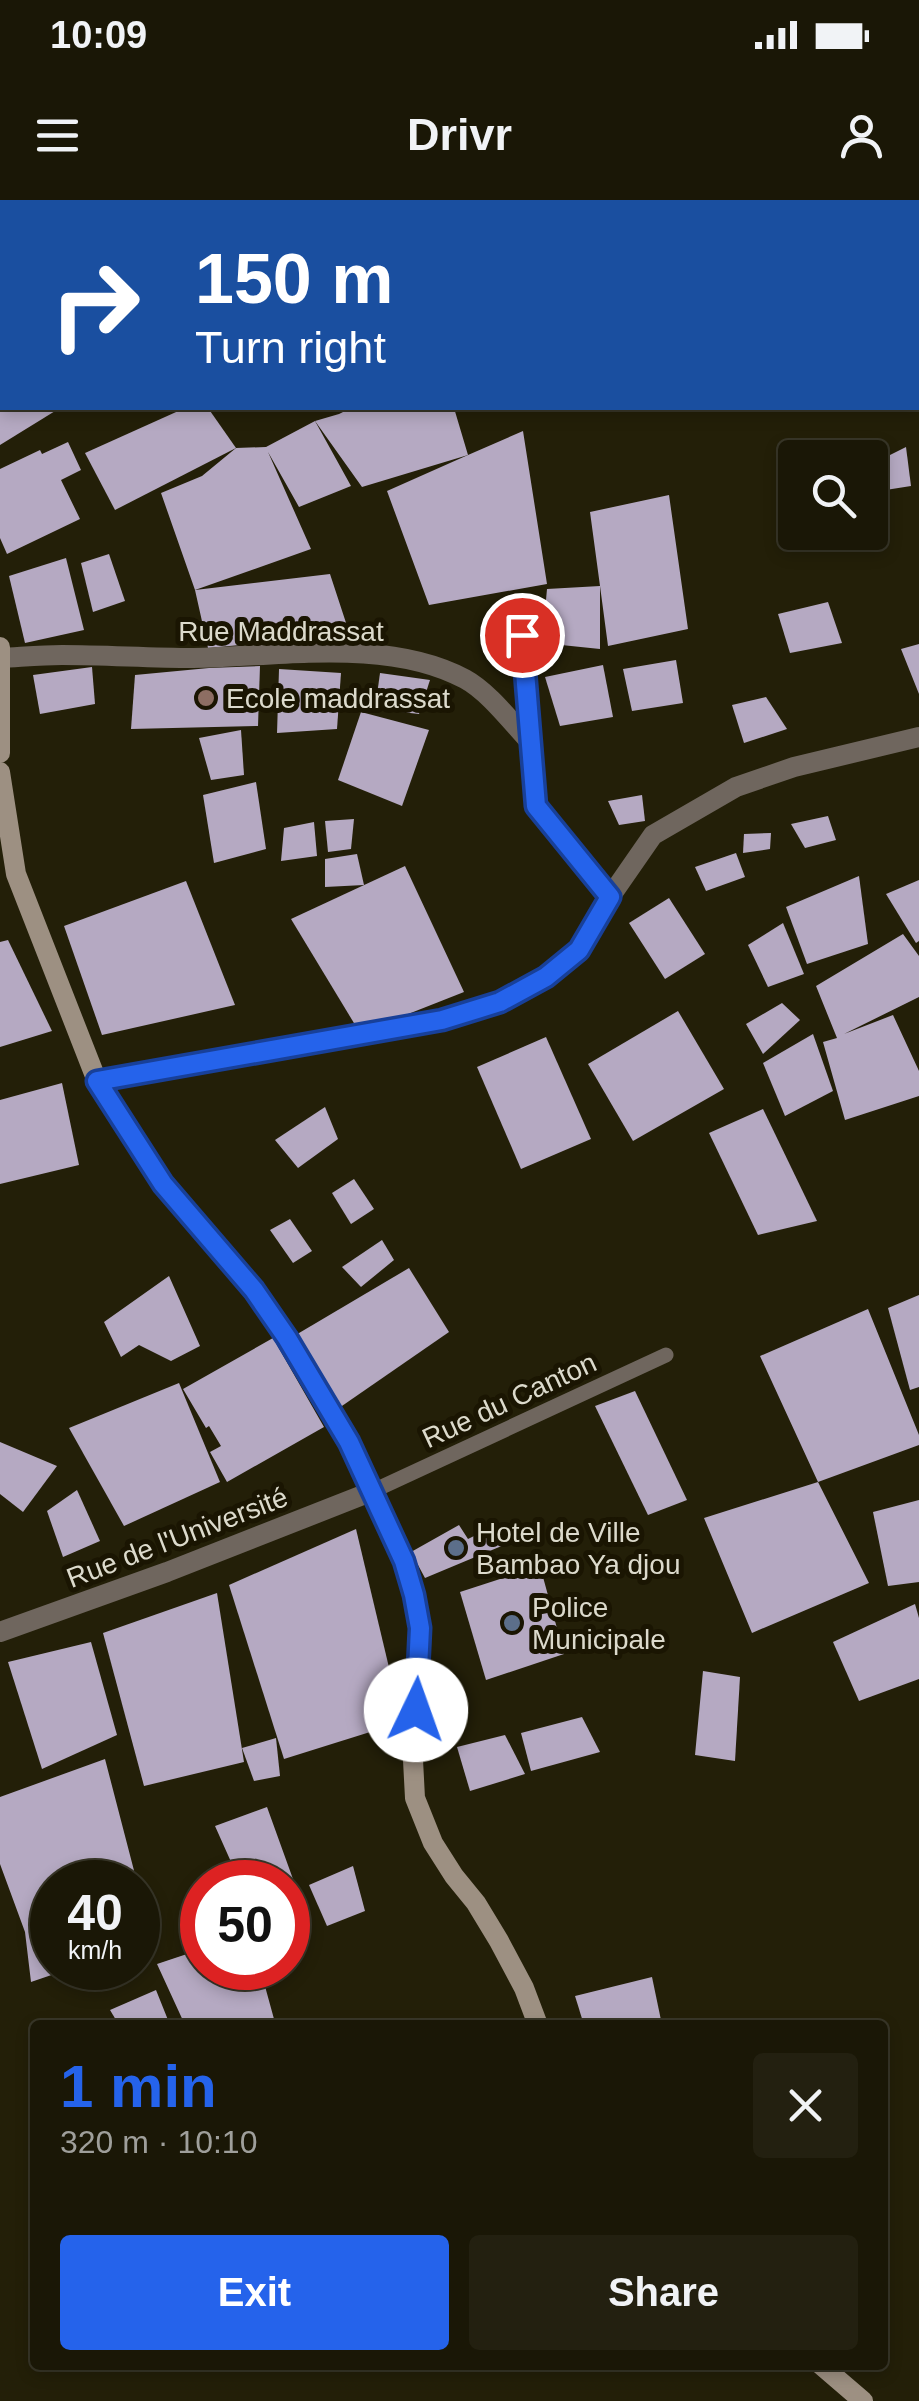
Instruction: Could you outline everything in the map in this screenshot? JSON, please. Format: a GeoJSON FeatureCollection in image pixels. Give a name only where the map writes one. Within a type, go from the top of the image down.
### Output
{"type":"FeatureCollection","features":[{"type":"Feature","properties":{"kind":"main road"},"geometry":{"type":"LineString","coordinates":[[0,647],[0,752]]}},
{"type":"Feature","properties":{"kind":"main road"},"geometry":{"type":"LineString","coordinates":[[0,772],[16,874],[97,1081],[163,1184],[254,1290],[287,1338],[341,1428],[404,1561],[420,1628],[413,1760],[415,1798],[433,1843],[499,1941],[536,2020]]}},
{"type":"Feature","properties":{"kind":"main road"},"geometry":{"type":"LineString","coordinates":[[828,2370],[863,2401]]}},
{"type":"Feature","properties":{"kind":"street"},"geometry":{"type":"LineString","coordinates":[[522,635],[536,806],[610,897]]}},
{"type":"Feature","properties":{"kind":"street","name":"Rue Maddrassat"},"geometry":{"type":"LineString","coordinates":[[1,658],[213,658],[325,653],[422,662],[467,680],[500,708],[531,743]]}},
{"type":"Feature","properties":{"kind":"street"},"geometry":{"type":"LineString","coordinates":[[97,1081],[442,1020],[500,1002],[546,977],[579,950],[654,834],[724,792],[794,767],[919,736]]}},
{"type":"Feature","properties":{"kind":"street","name":"Rue de l'Université"},"geometry":{"type":"LineString","coordinates":[[0,1632],[120,1590],[372,1491]]}},
{"type":"Feature","properties":{"kind":"lane","name":"Rue du Canton"},"geometry":{"type":"LineString","coordinates":[[372,1491],[666,1355]]}},
{"type":"Feature","properties":{"kind":"building"},"geometry":{"type":"Polygon","coordinates":[[[0,410],[57,410],[0,445],[0,410]]]}},
{"type":"Feature","properties":{"kind":"building"},"geometry":{"type":"Polygon","coordinates":[[[181,410],[209,410],[236,448],[115,510],[85,453],[181,410]]]}},
{"type":"Feature","properties":{"kind":"building"},"geometry":{"type":"Polygon","coordinates":[[[347,410],[455,410],[468,455],[362,487],[315,421],[347,410]]]}},
{"type":"Feature","properties":{"kind":"building"},"geometry":{"type":"Polygon","coordinates":[[[315,421],[351,486],[299,507],[268,452],[311,549],[195,590],[161,493],[202,476],[236,448],[266,447],[315,421]]]}},
{"type":"Feature","properties":{"kind":"building"},"geometry":{"type":"Polygon","coordinates":[[[523,431],[547,584],[429,605],[387,491],[523,431]]]}},
{"type":"Feature","properties":{"kind":"building"},"geometry":{"type":"Polygon","coordinates":[[[68,442],[81,470],[61,480],[80,519],[7,554],[0,538],[0,469],[68,442]]]}},
{"type":"Feature","properties":{"kind":"building"},"geometry":{"type":"Polygon","coordinates":[[[906,447],[911,486],[888,490],[888,456],[906,447]]]}},
{"type":"Feature","properties":{"kind":"building"},"geometry":{"type":"Polygon","coordinates":[[[669,495],[688,629],[608,646],[590,512],[669,495]]]}},
{"type":"Feature","properties":{"kind":"building"},"geometry":{"type":"Polygon","coordinates":[[[109,554],[125,601],[93,612],[81,563],[109,554]]]}},
{"type":"Feature","properties":{"kind":"building"},"geometry":{"type":"Polygon","coordinates":[[[66,558],[84,630],[25,643],[9,576],[66,558]]]}},
{"type":"Feature","properties":{"kind":"building"},"geometry":{"type":"Polygon","coordinates":[[[330,574],[350,635],[208,648],[195,590],[330,574]]]}},
{"type":"Feature","properties":{"kind":"building"},"geometry":{"type":"Polygon","coordinates":[[[600,586],[600,649],[542,643],[547,589],[600,586]]]}},
{"type":"Feature","properties":{"kind":"building"},"geometry":{"type":"Polygon","coordinates":[[[828,602],[842,643],[790,653],[778,614],[828,602]]]}},
{"type":"Feature","properties":{"kind":"building"},"geometry":{"type":"Polygon","coordinates":[[[919,644],[919,694],[901,649],[919,644]]]}},
{"type":"Feature","properties":{"kind":"building"},"geometry":{"type":"Polygon","coordinates":[[[676,660],[683,703],[632,711],[623,669],[676,660]]]}},
{"type":"Feature","properties":{"kind":"building"},"geometry":{"type":"Polygon","coordinates":[[[603,665],[613,717],[560,726],[545,677],[603,665]]]}},
{"type":"Feature","properties":{"kind":"building"},"geometry":{"type":"Polygon","coordinates":[[[260,666],[258,726],[131,729],[135,675],[260,666]]]}},
{"type":"Feature","properties":{"kind":"building"},"geometry":{"type":"Polygon","coordinates":[[[92,667],[95,704],[40,714],[33,675],[92,667]]]}},
{"type":"Feature","properties":{"kind":"building"},"geometry":{"type":"Polygon","coordinates":[[[279,669],[341,673],[337,729],[277,733],[279,669]]]}},
{"type":"Feature","properties":{"kind":"building"},"geometry":{"type":"Polygon","coordinates":[[[380,673],[430,680],[419,714],[376,702],[380,673]]]}},
{"type":"Feature","properties":{"kind":"building"},"geometry":{"type":"Polygon","coordinates":[[[766,697],[787,729],[744,743],[732,705],[766,697]]]}},
{"type":"Feature","properties":{"kind":"building"},"geometry":{"type":"Polygon","coordinates":[[[361,712],[429,730],[402,806],[338,780],[361,712]]]}},
{"type":"Feature","properties":{"kind":"building"},"geometry":{"type":"Polygon","coordinates":[[[241,730],[244,775],[211,780],[199,738],[241,730]]]}},
{"type":"Feature","properties":{"kind":"building"},"geometry":{"type":"Polygon","coordinates":[[[256,782],[266,849],[214,863],[203,795],[256,782]]]}},
{"type":"Feature","properties":{"kind":"building"},"geometry":{"type":"Polygon","coordinates":[[[642,795],[645,821],[619,825],[608,801],[642,795]]]}},
{"type":"Feature","properties":{"kind":"building"},"geometry":{"type":"Polygon","coordinates":[[[828,816],[836,840],[805,848],[791,824],[828,816]]]}},
{"type":"Feature","properties":{"kind":"building"},"geometry":{"type":"Polygon","coordinates":[[[354,819],[351,849],[328,852],[325,821],[354,819]]]}},
{"type":"Feature","properties":{"kind":"building"},"geometry":{"type":"Polygon","coordinates":[[[314,822],[317,856],[281,861],[284,828],[314,822]]]}},
{"type":"Feature","properties":{"kind":"building"},"geometry":{"type":"Polygon","coordinates":[[[771,833],[770,849],[743,853],[744,834],[771,833]]]}},
{"type":"Feature","properties":{"kind":"building"},"geometry":{"type":"Polygon","coordinates":[[[736,853],[745,877],[706,891],[695,867],[736,853]]]}},
{"type":"Feature","properties":{"kind":"building"},"geometry":{"type":"Polygon","coordinates":[[[357,854],[364,885],[325,887],[325,859],[357,854]]]}},
{"type":"Feature","properties":{"kind":"building"},"geometry":{"type":"Polygon","coordinates":[[[405,866],[464,992],[360,1033],[291,919],[405,866]]]}},
{"type":"Feature","properties":{"kind":"building"},"geometry":{"type":"Polygon","coordinates":[[[859,876],[868,944],[807,964],[786,907],[859,876]]]}},
{"type":"Feature","properties":{"kind":"building"},"geometry":{"type":"Polygon","coordinates":[[[919,880],[919,941],[916,943],[886,894],[919,880]]]}},
{"type":"Feature","properties":{"kind":"building"},"geometry":{"type":"Polygon","coordinates":[[[186,881],[235,1005],[102,1035],[64,926],[186,881]]]}},
{"type":"Feature","properties":{"kind":"building"},"geometry":{"type":"Polygon","coordinates":[[[669,898],[705,954],[665,979],[629,923],[669,898]]]}},
{"type":"Feature","properties":{"kind":"building"},"geometry":{"type":"Polygon","coordinates":[[[783,923],[804,974],[768,987],[748,945],[783,923]]]}},
{"type":"Feature","properties":{"kind":"building"},"geometry":{"type":"Polygon","coordinates":[[[903,934],[919,956],[919,997],[844,1034],[893,1015],[919,1071],[919,1096],[845,1120],[823,1042],[837,1038],[816,986],[903,934]]]}},
{"type":"Feature","properties":{"kind":"building"},"geometry":{"type":"Polygon","coordinates":[[[8,940],[52,1031],[0,1047],[0,942],[8,940]]]}},
{"type":"Feature","properties":{"kind":"building"},"geometry":{"type":"Polygon","coordinates":[[[782,1003],[800,1020],[763,1054],[746,1024],[782,1003]]]}},
{"type":"Feature","properties":{"kind":"building"},"geometry":{"type":"Polygon","coordinates":[[[678,1011],[724,1089],[633,1141],[588,1064],[678,1011]]]}},
{"type":"Feature","properties":{"kind":"building"},"geometry":{"type":"Polygon","coordinates":[[[813,1034],[833,1091],[785,1116],[763,1063],[813,1034]]]}},
{"type":"Feature","properties":{"kind":"building"},"geometry":{"type":"Polygon","coordinates":[[[546,1037],[591,1139],[521,1169],[477,1067],[546,1037]]]}},
{"type":"Feature","properties":{"kind":"building"},"geometry":{"type":"Polygon","coordinates":[[[62,1083],[79,1165],[0,1184],[0,1100],[62,1083]]]}},
{"type":"Feature","properties":{"kind":"building"},"geometry":{"type":"Polygon","coordinates":[[[325,1107],[338,1139],[298,1168],[275,1140],[325,1107]]]}},
{"type":"Feature","properties":{"kind":"building"},"geometry":{"type":"Polygon","coordinates":[[[763,1109],[817,1221],[758,1235],[709,1133],[763,1109]]]}},
{"type":"Feature","properties":{"kind":"building"},"geometry":{"type":"Polygon","coordinates":[[[354,1179],[374,1209],[351,1224],[332,1193],[354,1179]]]}},
{"type":"Feature","properties":{"kind":"building"},"geometry":{"type":"Polygon","coordinates":[[[290,1219],[312,1251],[293,1263],[270,1230],[290,1219]]]}},
{"type":"Feature","properties":{"kind":"building"},"geometry":{"type":"Polygon","coordinates":[[[382,1240],[394,1260],[361,1287],[342,1267],[382,1240]]]}},
{"type":"Feature","properties":{"kind":"building"},"geometry":{"type":"Polygon","coordinates":[[[409,1268],[449,1332],[339,1408],[294,1336],[409,1268]]]}},
{"type":"Feature","properties":{"kind":"building"},"geometry":{"type":"Polygon","coordinates":[[[169,1276],[200,1346],[171,1361],[139,1345],[121,1357],[104,1322],[169,1276]]]}},
{"type":"Feature","properties":{"kind":"building"},"geometry":{"type":"Polygon","coordinates":[[[919,1295],[919,1387],[910,1390],[888,1308],[919,1295]]]}},
{"type":"Feature","properties":{"kind":"building"},"geometry":{"type":"Polygon","coordinates":[[[868,1309],[919,1435],[919,1445],[818,1482],[760,1356],[868,1309]]]}},
{"type":"Feature","properties":{"kind":"building"},"geometry":{"type":"Polygon","coordinates":[[[273,1338],[324,1427],[227,1482],[210,1452],[221,1446],[183,1389],[273,1338]]]}},
{"type":"Feature","properties":{"kind":"building"},"geometry":{"type":"Polygon","coordinates":[[[179,1383],[220,1482],[124,1526],[69,1428],[179,1383]]]}},
{"type":"Feature","properties":{"kind":"building"},"geometry":{"type":"Polygon","coordinates":[[[635,1391],[687,1500],[648,1515],[595,1406],[635,1391]]]}},
{"type":"Feature","properties":{"kind":"building"},"geometry":{"type":"Polygon","coordinates":[[[0,1442],[57,1466],[23,1512],[0,1494],[0,1442]]]}},
{"type":"Feature","properties":{"kind":"building"},"geometry":{"type":"Polygon","coordinates":[[[818,1482],[869,1583],[752,1633],[704,1518],[818,1482]]]}},
{"type":"Feature","properties":{"kind":"building"},"geometry":{"type":"Polygon","coordinates":[[[77,1490],[100,1541],[63,1557],[47,1511],[77,1490]]]}},
{"type":"Feature","properties":{"kind":"building"},"geometry":{"type":"Polygon","coordinates":[[[919,1500],[919,1582],[888,1586],[873,1512],[919,1500]]]}},
{"type":"Feature","properties":{"kind":"building","name":"Hotel de Ville Bambao Ya djou"},"geometry":{"type":"Polygon","coordinates":[[[459,1525],[468,1539],[492,1527],[504,1545],[425,1578],[411,1552],[459,1525]]]}},
{"type":"Feature","properties":{"kind":"building"},"geometry":{"type":"Polygon","coordinates":[[[356,1529],[402,1722],[284,1759],[229,1585],[356,1529]]]}},
{"type":"Feature","properties":{"kind":"building","name":"Police Municipale"},"geometry":{"type":"Polygon","coordinates":[[[540,1566],[564,1654],[486,1680],[460,1592],[540,1566]]]}},
{"type":"Feature","properties":{"kind":"building"},"geometry":{"type":"Polygon","coordinates":[[[217,1593],[244,1762],[144,1786],[103,1633],[217,1593]]]}},
{"type":"Feature","properties":{"kind":"building"},"geometry":{"type":"Polygon","coordinates":[[[915,1604],[919,1618],[919,1679],[859,1701],[833,1642],[915,1604]]]}},
{"type":"Feature","properties":{"kind":"building"},"geometry":{"type":"Polygon","coordinates":[[[91,1642],[117,1735],[42,1769],[8,1662],[91,1642]]]}},
{"type":"Feature","properties":{"kind":"building"},"geometry":{"type":"Polygon","coordinates":[[[703,1671],[740,1677],[735,1761],[695,1755],[703,1671]]]}},
{"type":"Feature","properties":{"kind":"building"},"geometry":{"type":"Polygon","coordinates":[[[582,1717],[600,1752],[531,1771],[521,1733],[582,1717]]]}},
{"type":"Feature","properties":{"kind":"building"},"geometry":{"type":"Polygon","coordinates":[[[505,1735],[525,1774],[470,1791],[457,1747],[505,1735]]]}},
{"type":"Feature","properties":{"kind":"building"},"geometry":{"type":"Polygon","coordinates":[[[276,1738],[280,1776],[254,1781],[242,1748],[276,1738]]]}},
{"type":"Feature","properties":{"kind":"building"},"geometry":{"type":"Polygon","coordinates":[[[105,1759],[131,1860],[30,1860],[30,1974],[25,1932],[0,1864],[0,1797],[105,1759]]]}},
{"type":"Feature","properties":{"kind":"building"},"geometry":{"type":"Polygon","coordinates":[[[267,1807],[286,1860],[230,1860],[215,1826],[267,1807]]]}},
{"type":"Feature","properties":{"kind":"building"},"geometry":{"type":"Polygon","coordinates":[[[353,1866],[365,1911],[327,1926],[310,1885],[353,1866]]]}},
{"type":"Feature","properties":{"kind":"building"},"geometry":{"type":"Polygon","coordinates":[[[180,1956],[180,1990],[266,1990],[274,2019],[272,2020],[183,2020],[160,1971],[160,1963],[180,1956]]]}},
{"type":"Feature","properties":{"kind":"building"},"geometry":{"type":"Polygon","coordinates":[[[652,1977],[661,2020],[582,2020],[575,1996],[652,1977]]]}},
{"type":"Feature","properties":{"kind":"building"},"geometry":{"type":"Polygon","coordinates":[[[156,1990],[168,2020],[116,2020],[110,2010],[156,1990]]]}},
{"type":"Feature","properties":{"kind":"place","name":"Ecole maddrassat"},"geometry":{"type":"Point","coordinates":[206,698]}},
{"type":"Feature","properties":{"kind":"place","name":"Hotel de Ville Bambao Ya djou"},"geometry":{"type":"Point","coordinates":[456,1548]}},
{"type":"Feature","properties":{"kind":"place","name":"Police Municipale"},"geometry":{"type":"Point","coordinates":[512,1623]}},
{"type":"Feature","properties":{"kind":"route"},"geometry":{"type":"LineString","coordinates":[[416,1710],[420,1628],[414,1595],[404,1561],[349,1442],[254,1290],[163,1184],[97,1081],[442,1020],[500,1002],[546,977],[579,950],[610,897],[536,806],[522,635]]}}]}
